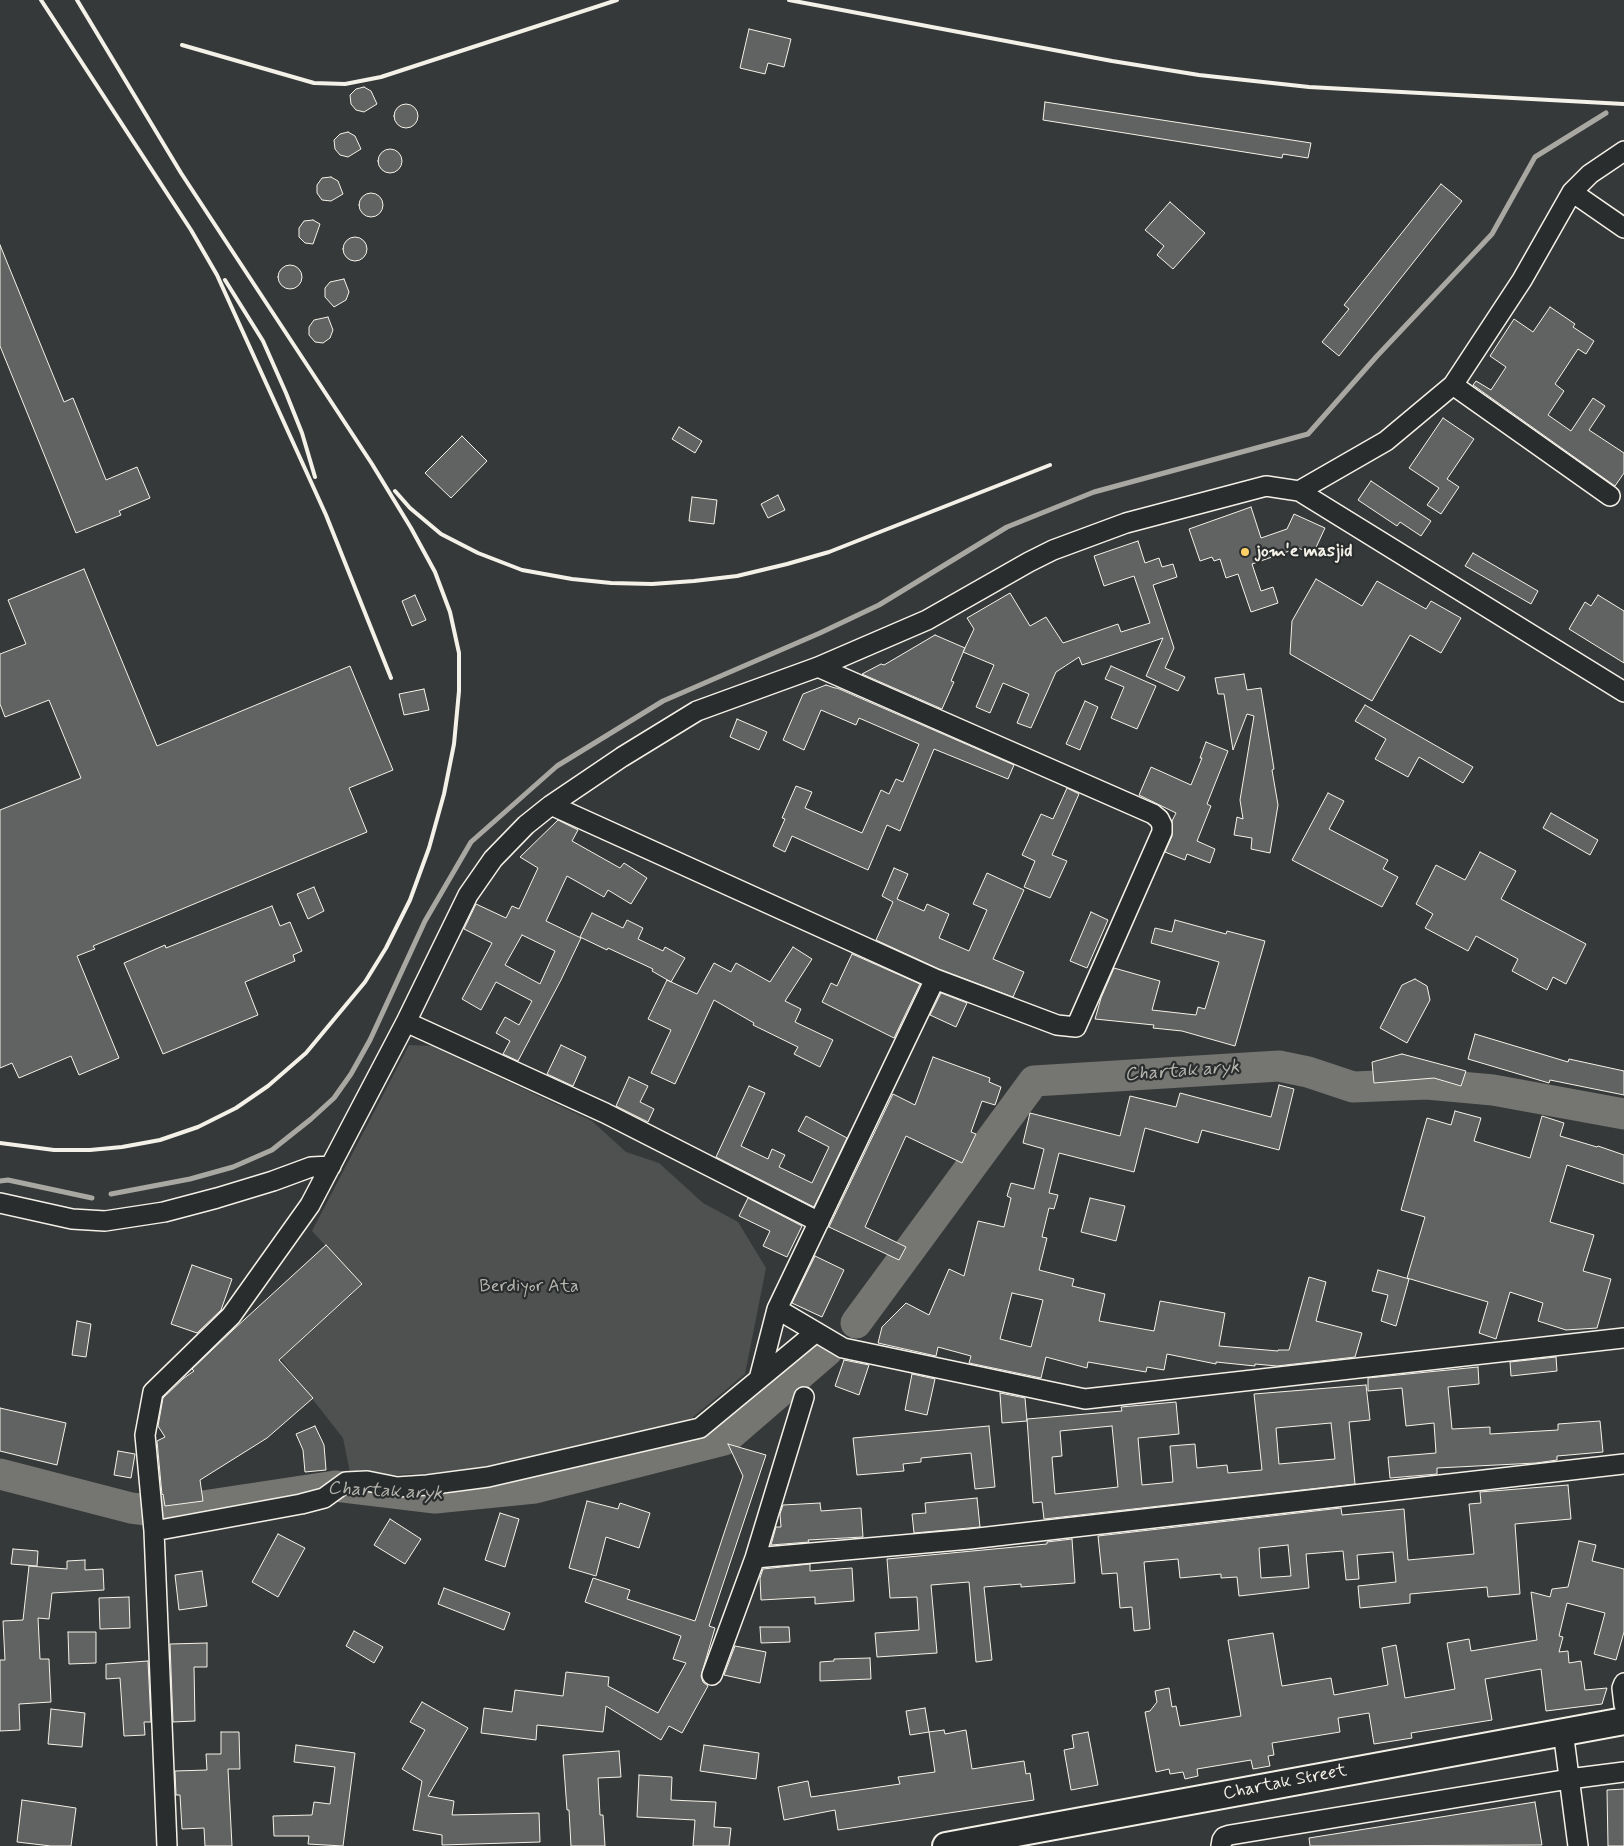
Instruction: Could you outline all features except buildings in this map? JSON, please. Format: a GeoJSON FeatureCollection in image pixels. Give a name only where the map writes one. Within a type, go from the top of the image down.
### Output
{"type":"FeatureCollection","features":[{"type":"Feature","properties":{"kind":"street"},"geometry":{"type":"LineString","coordinates":[[1299,491],[1386,441],[1453,385],[1522,280],[1572,192],[1590,174],[1624,151]]}},
{"type":"Feature","properties":{"kind":"street"},"geometry":{"type":"LineString","coordinates":[[1572,192],[1624,228]]}},
{"type":"Feature","properties":{"kind":"street"},"geometry":{"type":"LineString","coordinates":[[1453,385],[1610,496]]}},
{"type":"Feature","properties":{"kind":"street"},"geometry":{"type":"LineString","coordinates":[[167,1846],[154,1531],[145,1435],[153,1392],[232,1316],[310,1205],[406,1022],[468,895],[476,882],[504,848],[550,804],[622,756],[697,711],[818,667],[927,620],[1029,562],[1076,541],[1126,523],[1266,486],[1299,491],[1624,692]]}},
{"type":"Feature","properties":{"kind":"street"},"geometry":{"type":"LineString","coordinates":[[550,804],[935,979],[1057,1025],[1076,1027],[1162,832],[1162,825],[1159,819],[1153,814],[818,667]]}},
{"type":"Feature","properties":{"kind":"street"},"geometry":{"type":"LineString","coordinates":[[759,1379],[777,1309],[935,979]]}},
{"type":"Feature","properties":{"kind":"street"},"geometry":{"type":"LineString","coordinates":[[406,1022],[605,1113],[818,1222]]}},
{"type":"Feature","properties":{"kind":"street"},"geometry":{"type":"LineString","coordinates":[[0,1203],[72,1219],[105,1220],[164,1212],[217,1198],[311,1167],[331,1166]]}},
{"type":"Feature","properties":{"kind":"street"},"geometry":{"type":"LineString","coordinates":[[777,1309],[843,1348],[1085,1399],[1624,1338]]}},
{"type":"Feature","properties":{"kind":"street"},"geometry":{"type":"LineString","coordinates":[[154,1531],[301,1504],[324,1498],[340,1486],[367,1481],[396,1487],[488,1477],[700,1428],[816,1332]]}},
{"type":"Feature","properties":{"kind":"street"},"geometry":{"type":"LineString","coordinates":[[712,1674],[756,1558],[804,1397]]}},
{"type":"Feature","properties":{"kind":"street"},"geometry":{"type":"LineString","coordinates":[[756,1558],[970,1539],[1624,1464]]}},
{"type":"Feature","properties":{"kind":"street"},"geometry":{"type":"LineString","coordinates":[[1624,1683],[1622,1688],[1624,1705]]}},
{"type":"Feature","properties":{"kind":"street","name":"Chartak Street"},"geometry":{"type":"LineString","coordinates":[[946,1846],[1624,1721]]}},
{"type":"Feature","properties":{"kind":"street"},"geometry":{"type":"LineString","coordinates":[[1563,1731],[1578,1846]]}},
{"type":"Feature","properties":{"kind":"street"},"geometry":{"type":"LineString","coordinates":[[1221,1846],[1222,1840],[1230,1836],[1569,1779],[1624,1772]]}},
{"type":"Feature","properties":{"kind":"green space","name":"Berdiyor Ata"},"geometry":{"type":"Polygon","coordinates":[[[409,1045],[432,1046],[592,1121],[626,1152],[659,1163],[703,1203],[738,1222],[766,1268],[745,1374],[687,1422],[496,1465],[433,1473],[351,1477],[343,1438],[281,1359],[362,1285],[312,1231],[409,1045]]]}},
{"type":"Feature","properties":{"kind":"waterway"},"geometry":{"type":"LineString","coordinates":[[111,1194],[190,1179],[233,1167],[272,1150],[334,1098],[351,1074],[370,1040],[425,921],[471,842],[557,766],[663,701],[820,633],[879,605],[1007,527],[1094,492],[1308,434],[1377,356],[1492,234],[1535,157],[1606,113]]}},
{"type":"Feature","properties":{"kind":"waterway","name":"Chartak aryk"},"geometry":{"type":"LineString","coordinates":[[856,1323],[1034,1081],[1279,1066],[1308,1072],[1353,1087],[1427,1084],[1493,1090],[1624,1114]]}},
{"type":"Feature","properties":{"kind":"waterway"},"geometry":{"type":"LineString","coordinates":[[0,1181],[8,1180],[92,1198]]}},
{"type":"Feature","properties":{"kind":"waterway","name":"Chartak aryk"},"geometry":{"type":"LineString","coordinates":[[0,1474],[131,1508],[163,1512],[335,1486],[435,1498],[535,1488],[724,1440],[827,1351]]}},
{"type":"Feature","properties":{"kind":"railway"},"geometry":{"type":"LineString","coordinates":[[41,0],[191,230],[217,275],[326,515],[391,678]]}},
{"type":"Feature","properties":{"kind":"railway"},"geometry":{"type":"LineString","coordinates":[[0,1143],[54,1150],[90,1150],[122,1147],[160,1140],[198,1127],[236,1108],[268,1086],[306,1053],[365,982],[386,948],[410,900],[429,848],[444,794],[454,744],[459,691],[459,653],[450,612],[435,572],[411,528],[372,464],[181,173],[77,0]]}},
{"type":"Feature","properties":{"kind":"railway"},"geometry":{"type":"LineString","coordinates":[[182,45],[314,83],[345,84],[381,77],[617,0]]}},
{"type":"Feature","properties":{"kind":"railway"},"geometry":{"type":"LineString","coordinates":[[789,0],[1112,61],[1199,75],[1309,87],[1624,104]]}},
{"type":"Feature","properties":{"kind":"railway"},"geometry":{"type":"LineString","coordinates":[[225,280],[263,341],[302,433],[315,477]]}},
{"type":"Feature","properties":{"kind":"railway"},"geometry":{"type":"LineString","coordinates":[[395,491],[410,508],[441,534],[478,553],[522,570],[572,579],[611,583],[652,584],[737,576],[829,552],[1050,465]]}},
{"type":"Feature","properties":{"kind":"place","name":"jom'e masjid"},"geometry":{"type":"Point","coordinates":[1245,552]}}]}
